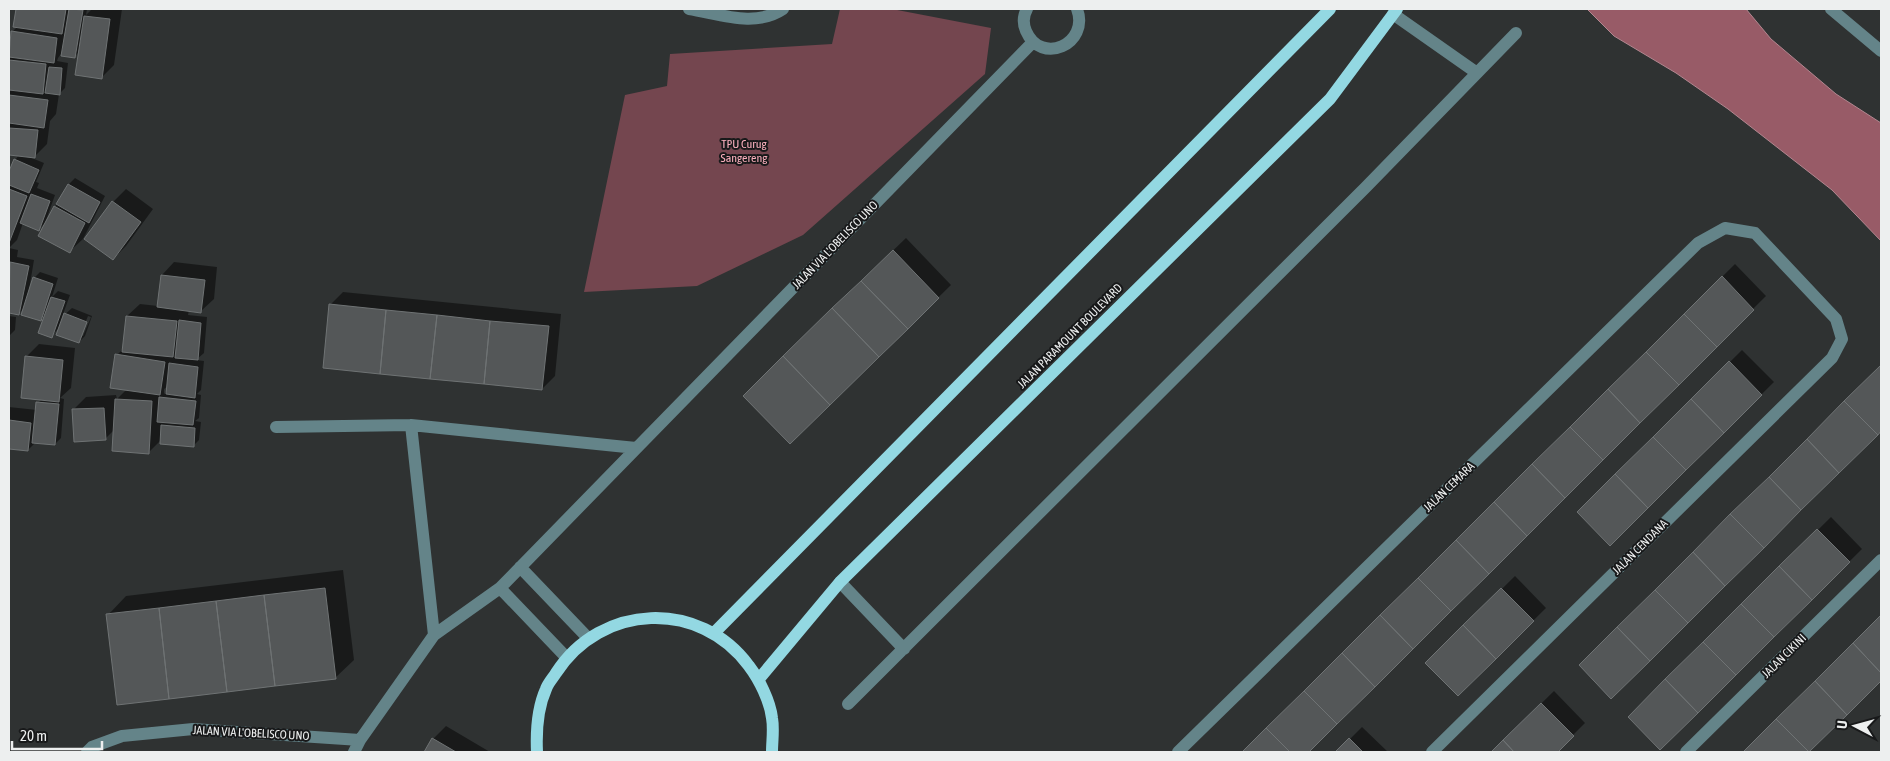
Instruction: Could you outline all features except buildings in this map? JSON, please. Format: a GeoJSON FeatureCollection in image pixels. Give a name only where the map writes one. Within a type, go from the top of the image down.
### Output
{"type":"FeatureCollection","features":[{"type":"Feature","properties":{"kind":"main road"},"geometry":{"type":"LineString","coordinates":[[714,633],[1329,9]]}},
{"type":"Feature","properties":{"kind":"main road","name":"JALAN PARAMOUNT BOULEVARD"},"geometry":{"type":"LineString","coordinates":[[759,679],[840,582],[1330,99],[1395,11]]}},
{"type":"Feature","properties":{"kind":"main road"},"geometry":{"type":"LineString","coordinates":[[538,752],[536,725],[546,689],[566,658],[588,638],[618,623],[650,617],[683,620],[714,633],[739,652],[759,679],[772,717],[772,752]]}},
{"type":"Feature","properties":{"kind":"street"},"geometry":{"type":"LineString","coordinates":[[689,9],[747,20],[765,18],[783,9]]}},
{"type":"Feature","properties":{"kind":"street"},"geometry":{"type":"LineString","coordinates":[[1025,10],[1024,28],[1033,42],[1041,47],[1050,49],[1059,48],[1074,38],[1078,29],[1078,9]]}},
{"type":"Feature","properties":{"kind":"street"},"geometry":{"type":"LineString","coordinates":[[1831,9],[1881,51]]}},
{"type":"Feature","properties":{"kind":"street"},"geometry":{"type":"LineString","coordinates":[[1395,11],[1477,74]]}},
{"type":"Feature","properties":{"kind":"street"},"geometry":{"type":"LineString","coordinates":[[848,704],[1366,187],[1516,33]]}},
{"type":"Feature","properties":{"kind":"street","name":"JALAN VIA L'OBELISCO UNO"},"geometry":{"type":"LineString","coordinates":[[354,752],[360,740],[434,634],[500,588],[1033,42]]}},
{"type":"Feature","properties":{"kind":"street","name":"JALAN CENDANA"},"geometry":{"type":"LineString","coordinates":[[1432,752],[1832,358],[1842,338],[1836,319],[1755,233],[1725,228]]}},
{"type":"Feature","properties":{"kind":"street","name":"JALAN CEMARA"},"geometry":{"type":"LineString","coordinates":[[1178,752],[1698,243],[1725,228]]}},
{"type":"Feature","properties":{"kind":"street"},"geometry":{"type":"LineString","coordinates":[[276,427],[412,425],[636,448]]}},
{"type":"Feature","properties":{"kind":"street"},"geometry":{"type":"LineString","coordinates":[[412,425],[434,634]]}},
{"type":"Feature","properties":{"kind":"street","name":"JALAN CIKINI"},"geometry":{"type":"LineString","coordinates":[[1686,752],[1881,560]]}},
{"type":"Feature","properties":{"kind":"street"},"geometry":{"type":"LineString","coordinates":[[520,567],[588,638]]}},
{"type":"Feature","properties":{"kind":"street"},"geometry":{"type":"LineString","coordinates":[[840,582],[904,649]]}},
{"type":"Feature","properties":{"kind":"street"},"geometry":{"type":"LineString","coordinates":[[500,588],[566,658]]}},
{"type":"Feature","properties":{"kind":"street","name":"JALAN VIA L'OBELISCO UNO"},"geometry":{"type":"LineString","coordinates":[[87,752],[92,747],[122,736],[193,728],[360,740]]}},
{"type":"Feature","properties":{"kind":"green space","name":"TPU Curug Sangereng"},"geometry":{"type":"Polygon","coordinates":[[[840,9],[892,9],[991,28],[985,74],[803,235],[697,286],[584,292],[625,95],[667,86],[670,54],[832,44],[840,9]]]}},
{"type":"Feature","properties":{"kind":"shaded area"},"geometry":{"type":"Polygon","coordinates":[[[1587,9],[1746,9],[1771,39],[1836,94],[1881,123],[1881,241],[1832,190],[1728,109],[1676,73],[1614,36],[1587,9]]]}}]}
